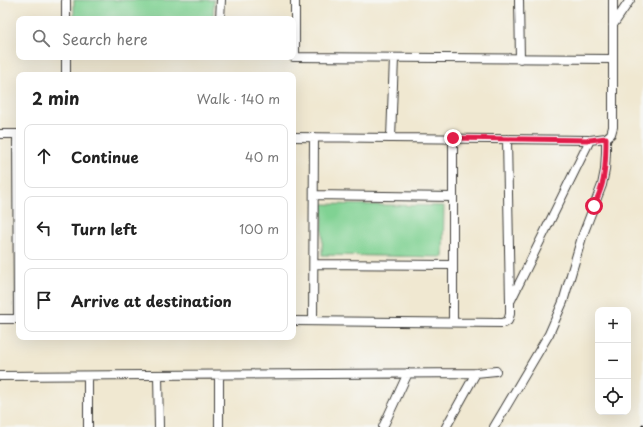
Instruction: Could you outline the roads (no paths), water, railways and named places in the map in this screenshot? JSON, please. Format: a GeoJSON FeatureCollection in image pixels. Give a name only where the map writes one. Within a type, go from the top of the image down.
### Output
{"type":"FeatureCollection","features":[{"type":"Feature","properties":{"kind":"street"},"geometry":{"type":"LineString","coordinates":[[66,0],[66,16]]}},
{"type":"Feature","properties":{"kind":"street"},"geometry":{"type":"LineString","coordinates":[[220,16],[221,0]]}},
{"type":"Feature","properties":{"kind":"street"},"geometry":{"type":"LineString","coordinates":[[295,0],[295,16]]}},
{"type":"Feature","properties":{"kind":"street"},"geometry":{"type":"LineString","coordinates":[[520,0],[520,59]]}},
{"type":"Feature","properties":{"kind":"street"},"geometry":{"type":"LineString","coordinates":[[296,137],[590,140],[606,138],[611,134],[613,127],[613,0]]}},
{"type":"Feature","properties":{"kind":"street"},"geometry":{"type":"LineString","coordinates":[[613,25],[630,0]]}},
{"type":"Feature","properties":{"kind":"street"},"geometry":{"type":"LineString","coordinates":[[296,57],[613,59]]}},
{"type":"Feature","properties":{"kind":"street"},"geometry":{"type":"LineString","coordinates":[[392,138],[394,58]]}},
{"type":"Feature","properties":{"kind":"street"},"geometry":{"type":"LineString","coordinates":[[66,60],[66,72]]}},
{"type":"Feature","properties":{"kind":"street"},"geometry":{"type":"LineString","coordinates":[[0,134],[16,134]]}},
{"type":"Feature","properties":{"kind":"street"},"geometry":{"type":"LineString","coordinates":[[314,137],[314,321]]}},
{"type":"Feature","properties":{"kind":"street"},"geometry":{"type":"LineString","coordinates":[[453,138],[453,322]]}},
{"type":"Feature","properties":{"kind":"street"},"geometry":{"type":"LineString","coordinates":[[494,427],[549,334],[562,302],[582,237],[602,185],[605,170],[606,138]]}},
{"type":"Feature","properties":{"kind":"street"},"geometry":{"type":"LineString","coordinates":[[296,321],[503,323],[508,321],[510,314],[510,303],[508,139]]}},
{"type":"Feature","properties":{"kind":"street"},"geometry":{"type":"LineString","coordinates":[[510,303],[590,140]]}},
{"type":"Feature","properties":{"kind":"street"},"geometry":{"type":"LineString","coordinates":[[314,195],[453,197]]}},
{"type":"Feature","properties":{"kind":"street"},"geometry":{"type":"LineString","coordinates":[[314,264],[453,265]]}},
{"type":"Feature","properties":{"kind":"street"},"geometry":{"type":"LineString","coordinates":[[0,319],[16,319]]}},
{"type":"Feature","properties":{"kind":"street"},"geometry":{"type":"LineString","coordinates":[[0,376],[476,373],[496,371]]}},
{"type":"Feature","properties":{"kind":"street"},"geometry":{"type":"LineString","coordinates":[[383,427],[408,373]]}},
{"type":"Feature","properties":{"kind":"street"},"geometry":{"type":"LineString","coordinates":[[446,427],[476,373]]}},
{"type":"Feature","properties":{"kind":"street"},"geometry":{"type":"LineString","coordinates":[[158,375],[159,427]]}},
{"type":"Feature","properties":{"kind":"street"},"geometry":{"type":"LineString","coordinates":[[219,375],[219,427]]}},
{"type":"Feature","properties":{"kind":"street"},"geometry":{"type":"LineString","coordinates":[[88,376],[88,427]]}}]}
